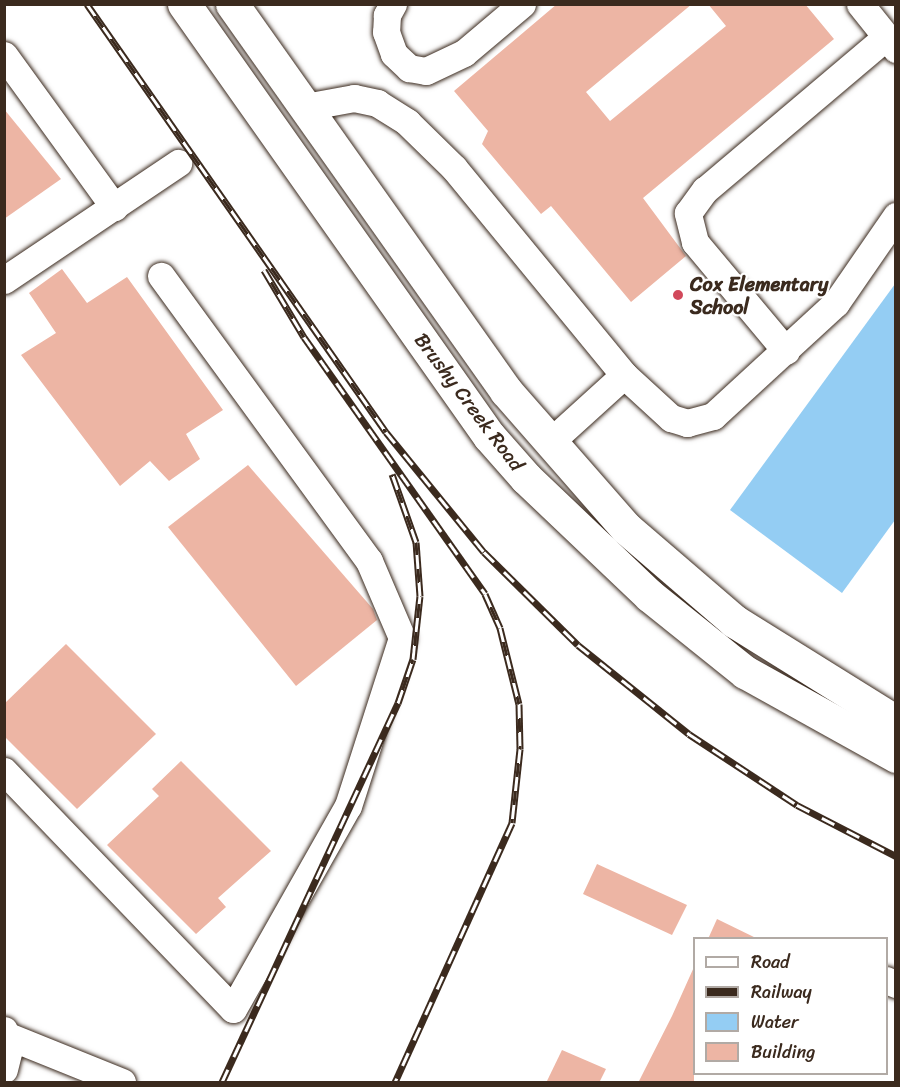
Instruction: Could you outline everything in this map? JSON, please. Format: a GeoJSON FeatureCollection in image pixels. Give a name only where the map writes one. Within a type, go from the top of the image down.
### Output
{"type":"FeatureCollection","features":[{"type":"Feature","properties":{"kind":"main road","name":"Brushy Creek Road"},"geometry":{"type":"LineString","coordinates":[[184,4],[489,436],[526,478],[650,596],[745,672],[896,756]]}},
{"type":"Feature","properties":{"kind":"main road"},"geometry":{"type":"LineString","coordinates":[[212,4],[507,424],[522,441],[535,446],[550,442]]}},
{"type":"Feature","properties":{"kind":"main road","name":"Brushy Creek Road"},"geometry":{"type":"LineString","coordinates":[[232,4],[506,391],[626,528],[734,621],[896,722]]}},
{"type":"Feature","properties":{"kind":"lane"},"geometry":{"type":"LineString","coordinates":[[393,4],[387,15],[386,32],[394,54],[409,68],[426,71],[464,53],[522,4]]}},
{"type":"Feature","properties":{"kind":"lane"},"geometry":{"type":"LineString","coordinates":[[786,351],[695,242],[687,213],[705,190],[891,43],[860,4]]}},
{"type":"Feature","properties":{"kind":"lane"},"geometry":{"type":"LineString","coordinates":[[4,55],[114,207]]}},
{"type":"Feature","properties":{"kind":"lane"},"geometry":{"type":"LineString","coordinates":[[305,106],[354,98],[377,104],[408,122],[446,159],[624,375],[671,418],[687,423],[713,416],[836,303],[896,216]]}},
{"type":"Feature","properties":{"kind":"lane"},"geometry":{"type":"LineString","coordinates":[[4,280],[178,163]]}},
{"type":"Feature","properties":{"kind":"lane"},"geometry":{"type":"LineString","coordinates":[[4,771],[233,1009],[348,807],[402,638],[369,561],[161,276]]}},
{"type":"Feature","properties":{"kind":"lane"},"geometry":{"type":"LineString","coordinates":[[550,442],[624,375]]}},
{"type":"Feature","properties":{"kind":"lane"},"geometry":{"type":"LineString","coordinates":[[4,1069],[6,1033],[122,1083]]}},
{"type":"Feature","properties":{"kind":"water"},"geometry":{"type":"Polygon","coordinates":[[[895,284],[895,520],[842,593],[730,510],[895,284]]]}},
{"type":"Feature","properties":{"kind":"building"},"geometry":{"type":"Polygon","coordinates":[[[557,4],[692,4],[586,92],[610,121],[726,26],[708,4],[805,4],[834,39],[643,198],[686,256],[631,302],[551,206],[541,214],[482,144],[488,131],[454,91],[557,4]]]}},
{"type":"Feature","properties":{"kind":"building"},"geometry":{"type":"Polygon","coordinates":[[[4,109],[61,179],[4,219],[4,109]]]}},
{"type":"Feature","properties":{"kind":"building"},"geometry":{"type":"Polygon","coordinates":[[[62,269],[87,303],[127,277],[223,410],[186,434],[200,459],[169,481],[150,461],[120,486],[21,355],[56,333],[29,293],[62,269]]]}},
{"type":"Feature","properties":{"kind":"building"},"geometry":{"type":"Polygon","coordinates":[[[248,465],[373,609],[377,620],[296,686],[168,527],[248,465]]]}},
{"type":"Feature","properties":{"kind":"building"},"geometry":{"type":"Polygon","coordinates":[[[66,644],[156,734],[77,809],[4,736],[4,704],[66,644]]]}},
{"type":"Feature","properties":{"kind":"building"},"geometry":{"type":"Polygon","coordinates":[[[181,761],[271,851],[218,898],[226,907],[196,934],[107,845],[159,796],[152,789],[181,761]]]}},
{"type":"Feature","properties":{"kind":"building"},"geometry":{"type":"Polygon","coordinates":[[[597,864],[687,905],[672,935],[583,894],[597,864]]]}},
{"type":"Feature","properties":{"kind":"building"},"geometry":{"type":"Polygon","coordinates":[[[717,919],[754,937],[709,937],[717,919]]]}},
{"type":"Feature","properties":{"kind":"building"},"geometry":{"type":"Polygon","coordinates":[[[693,969],[694,1083],[638,1083],[693,969]]]}},
{"type":"Feature","properties":{"kind":"building"},"geometry":{"type":"Polygon","coordinates":[[[562,1050],[606,1069],[599,1083],[546,1083],[562,1050]]]}},
{"type":"Feature","properties":{"kind":"railway"},"geometry":{"type":"LineString","coordinates":[[87,4],[386,432],[484,552],[578,645],[689,734],[797,805],[896,856]]}},
{"type":"Feature","properties":{"kind":"railway"},"geometry":{"type":"LineString","coordinates":[[264,270],[304,337],[485,594],[500,628],[519,704],[520,749],[512,823],[395,1082]]}},
{"type":"Feature","properties":{"kind":"railway"},"geometry":{"type":"LineString","coordinates":[[222,1082],[398,703],[413,659],[420,596],[416,542],[392,474]]}},
{"type":"Feature","properties":{"kind":"place","name":"Cox Elementary School"},"geometry":{"type":"Point","coordinates":[678,295]}}]}
